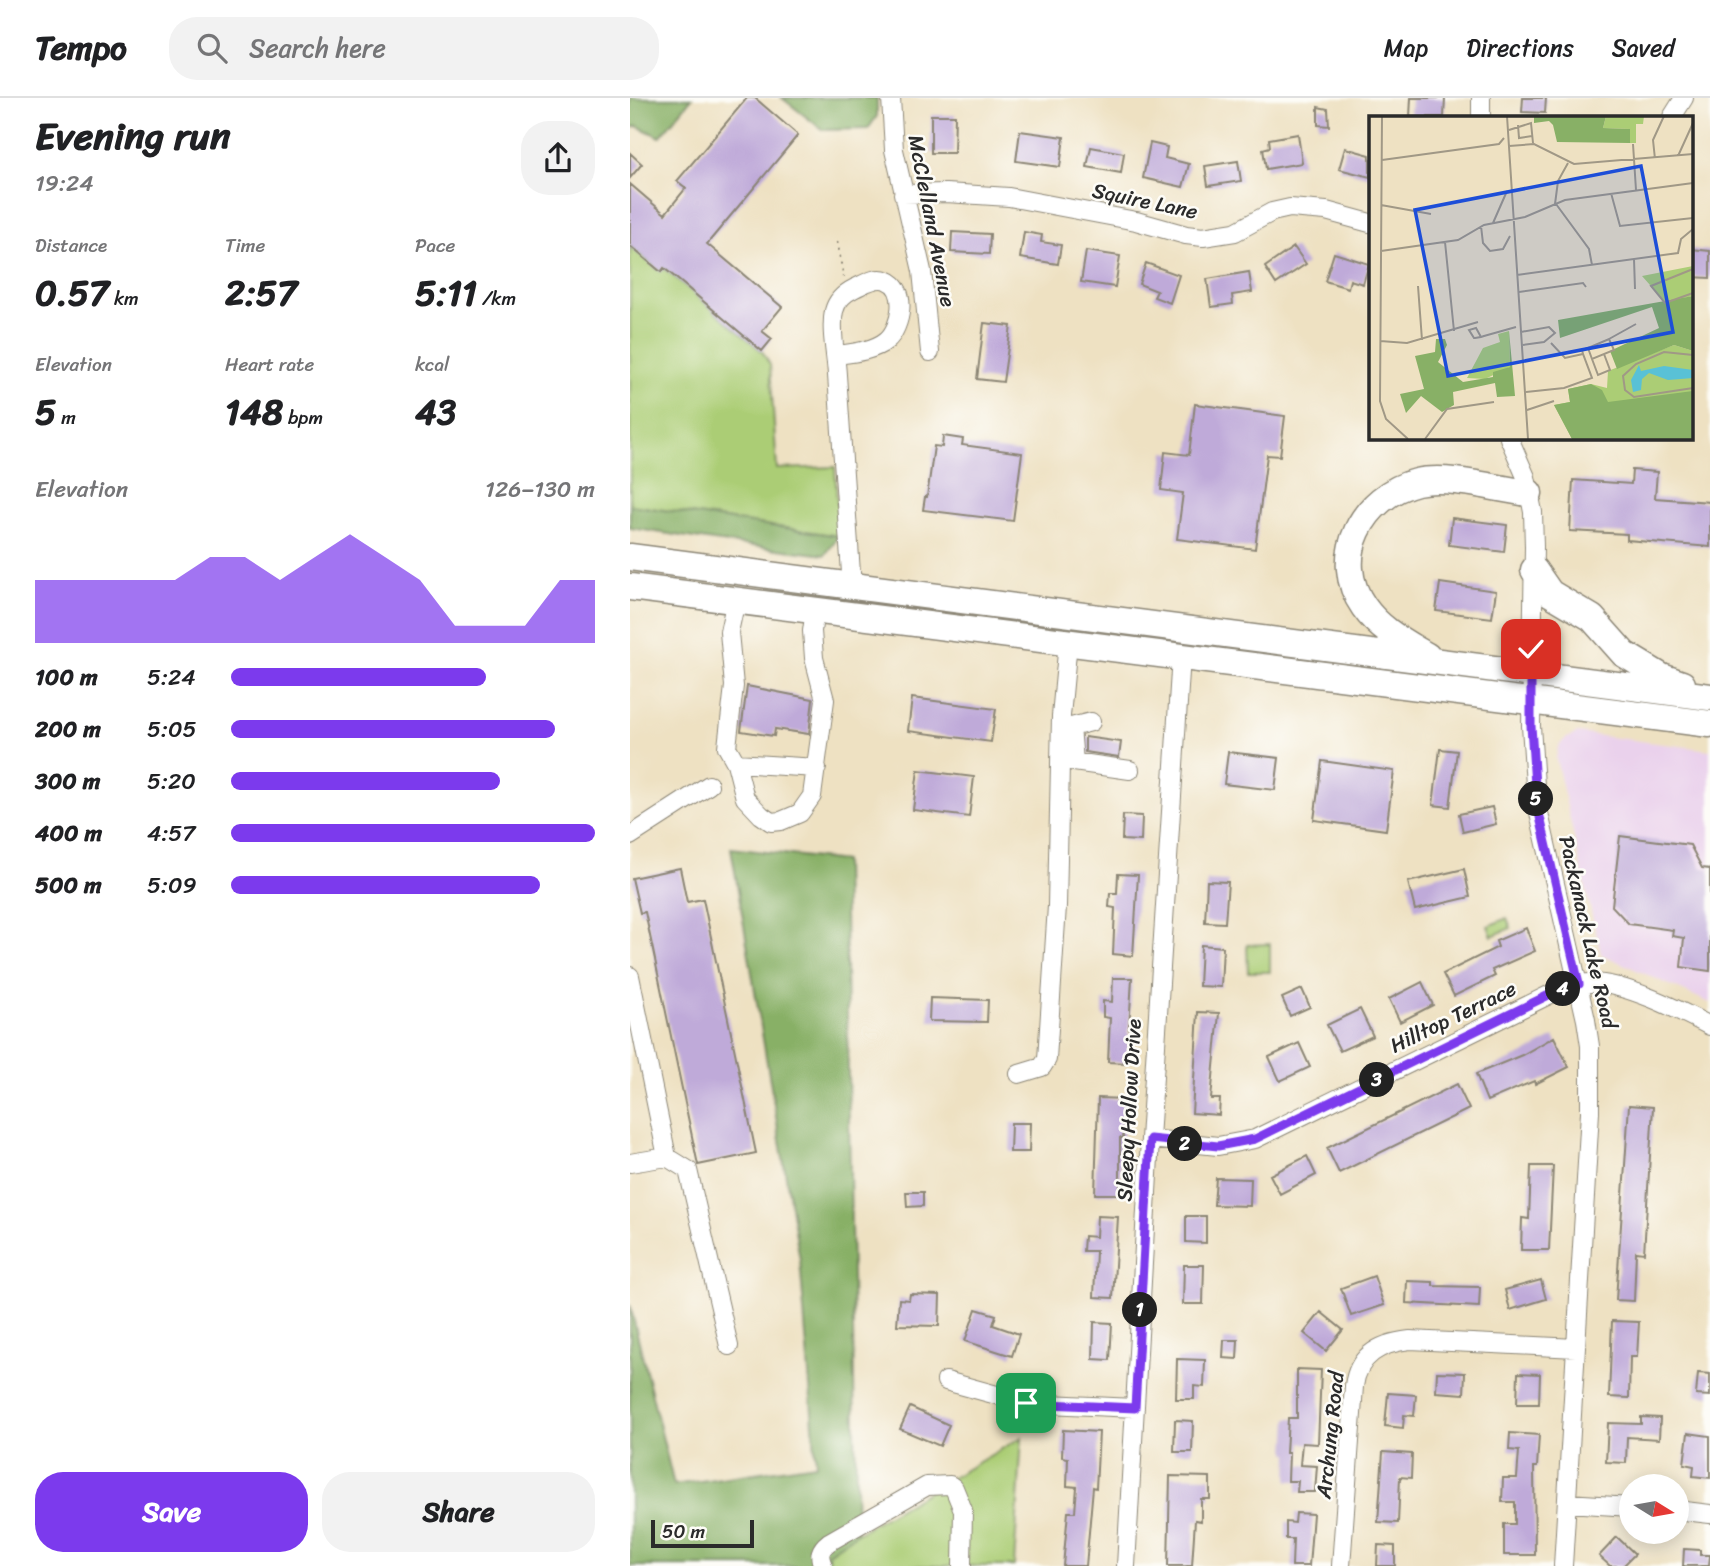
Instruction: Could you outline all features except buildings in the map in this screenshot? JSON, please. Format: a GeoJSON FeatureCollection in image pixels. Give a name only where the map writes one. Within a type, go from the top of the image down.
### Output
{"type":"FeatureCollection","features":[{"type":"Feature","properties":{"kind":"highway"},"geometry":{"type":"LineString","coordinates":[[1434,660],[1385,630],[1360,601],[1355,590],[1351,554],[1363,518],[1388,493],[1421,481],[1447,481],[1529,493]]}},
{"type":"Feature","properties":{"kind":"highway"},"geometry":{"type":"LineString","coordinates":[[630,557],[1710,696]]}},
{"type":"Feature","properties":{"kind":"highway"},"geometry":{"type":"LineString","coordinates":[[1534,570],[1550,593],[1592,618],[1624,653],[1662,677],[1710,696]]}},
{"type":"Feature","properties":{"kind":"highway"},"geometry":{"type":"LineString","coordinates":[[630,587],[1710,724]]}},
{"type":"Feature","properties":{"kind":"street","name":"McClelland Avenue"},"geometry":{"type":"LineString","coordinates":[[891,98],[894,150],[922,271],[930,352]]}},
{"type":"Feature","properties":{"kind":"street"},"geometry":{"type":"LineString","coordinates":[[1480,116],[1481,98]]}},
{"type":"Feature","properties":{"kind":"street"},"geometry":{"type":"LineString","coordinates":[[1673,116],[1684,98]]}},
{"type":"Feature","properties":{"kind":"street","name":"Squire Lane"},"geometry":{"type":"LineString","coordinates":[[903,194],[946,193],[1009,197],[1124,218],[1203,237],[1236,232],[1272,212],[1290,208],[1326,211],[1369,223]]}},
{"type":"Feature","properties":{"kind":"street"},"geometry":{"type":"LineString","coordinates":[[836,355],[858,352],[885,343],[895,332],[900,319],[900,299],[894,286],[885,279],[872,280],[848,292],[834,309],[836,355],[852,587]]}},
{"type":"Feature","properties":{"kind":"street","name":"Packanack Lake Road"},"geometry":{"type":"LineString","coordinates":[[1509,439],[1526,477],[1533,521],[1531,702],[1536,800],[1579,984],[1590,1046],[1591,1071],[1563,1566]]}},
{"type":"Feature","properties":{"kind":"street"},"geometry":{"type":"LineString","coordinates":[[736,600],[729,632],[734,686],[727,747],[736,763],[745,798],[771,822],[800,813],[812,796],[825,700],[814,657],[812,631],[815,610]]}},
{"type":"Feature","properties":{"kind":"street"},"geometry":{"type":"LineString","coordinates":[[1019,1074],[1042,1067],[1047,1059],[1057,906],[1061,716],[1068,642]]}},
{"type":"Feature","properties":{"kind":"street","name":"Sleepy Hollow Drive"},"geometry":{"type":"LineString","coordinates":[[1126,1566],[1181,656]]}},
{"type":"Feature","properties":{"kind":"street"},"geometry":{"type":"LineString","coordinates":[[1091,722],[1071,727],[1069,732],[1074,762],[1130,770]]}},
{"type":"Feature","properties":{"kind":"street"},"geometry":{"type":"LineString","coordinates":[[736,763],[817,768]]}},
{"type":"Feature","properties":{"kind":"street"},"geometry":{"type":"LineString","coordinates":[[630,836],[709,785]]}},
{"type":"Feature","properties":{"kind":"street"},"geometry":{"type":"LineString","coordinates":[[630,976],[633,1011],[667,1157]]}},
{"type":"Feature","properties":{"kind":"street"},"geometry":{"type":"LineString","coordinates":[[1579,984],[1604,984],[1648,998],[1710,1026]]}},
{"type":"Feature","properties":{"kind":"street","name":"Hilltop Terrace"},"geometry":{"type":"LineString","coordinates":[[1150,1139],[1218,1146],[1255,1139],[1559,990],[1579,984]]}},
{"type":"Feature","properties":{"kind":"street"},"geometry":{"type":"LineString","coordinates":[[630,1163],[667,1157],[688,1170],[729,1346]]}},
{"type":"Feature","properties":{"kind":"street","name":"Archung Road"},"geometry":{"type":"LineString","coordinates":[[1341,1566],[1355,1374],[1370,1354],[1388,1344],[1410,1340],[1576,1348]]}},
{"type":"Feature","properties":{"kind":"street"},"geometry":{"type":"LineString","coordinates":[[946,1381],[1026,1403],[1135,1408]]}},
{"type":"Feature","properties":{"kind":"street"},"geometry":{"type":"LineString","coordinates":[[823,1566],[821,1548],[829,1542],[927,1486],[943,1485],[954,1488],[963,1510],[962,1566]]}},
{"type":"Feature","properties":{"kind":"street"},"geometry":{"type":"LineString","coordinates":[[1567,1503],[1619,1506]]}},
{"type":"Feature","properties":{"kind":"street"},"geometry":{"type":"LineString","coordinates":[[1689,1512],[1710,1514]]}},
{"type":"Feature","properties":{"kind":"path"},"geometry":{"type":"LineString","coordinates":[[836,243],[848,292]]}},
{"type":"Feature","properties":{"kind":"shaded area"},"geometry":{"type":"Polygon","coordinates":[[[1578,733],[1710,750],[1710,1003],[1601,954],[1556,759],[1558,747],[1565,739],[1578,733]]]}},
{"type":"Feature","properties":{"kind":"green space"},"geometry":{"type":"Polygon","coordinates":[[[630,98],[692,98],[660,137],[637,126],[630,128],[630,98]]]}},
{"type":"Feature","properties":{"kind":"green space"},"geometry":{"type":"Polygon","coordinates":[[[782,98],[877,98],[877,116],[868,129],[823,130],[782,98]]]}},
{"type":"Feature","properties":{"kind":"green space"},"geometry":{"type":"Polygon","coordinates":[[[630,246],[660,271],[664,268],[762,351],[770,365],[777,469],[835,467],[839,536],[630,505],[630,246]]]}},
{"type":"Feature","properties":{"kind":"green space"},"geometry":{"type":"Polygon","coordinates":[[[630,505],[839,536],[825,555],[713,541],[630,528],[630,505]]]}},
{"type":"Feature","properties":{"kind":"green space"},"geometry":{"type":"Polygon","coordinates":[[[731,848],[844,861],[857,1533],[828,1553],[829,1566],[630,1566],[630,1305],[674,1485],[816,1464],[800,1260],[731,848]]]}},
{"type":"Feature","properties":{"kind":"green space"},"geometry":{"type":"Polygon","coordinates":[[[1507,918],[1511,928],[1492,936],[1488,926],[1507,918]]]}},
{"type":"Feature","properties":{"kind":"green space"},"geometry":{"type":"Polygon","coordinates":[[[1270,944],[1270,972],[1248,972],[1247,945],[1270,944]]]}},
{"type":"Feature","properties":{"kind":"green space"},"geometry":{"type":"Polygon","coordinates":[[[1022,1437],[1014,1566],[829,1566],[827,1553],[1022,1437]]]}},
{"type":"Feature","properties":{"kind":"route"},"geometry":{"type":"LineString","coordinates":[[1026,1403],[1135,1408],[1150,1139],[1198,1146],[1237,1144],[1255,1139],[1559,990],[1579,984],[1536,800],[1531,726],[1531,649]]}}]}
